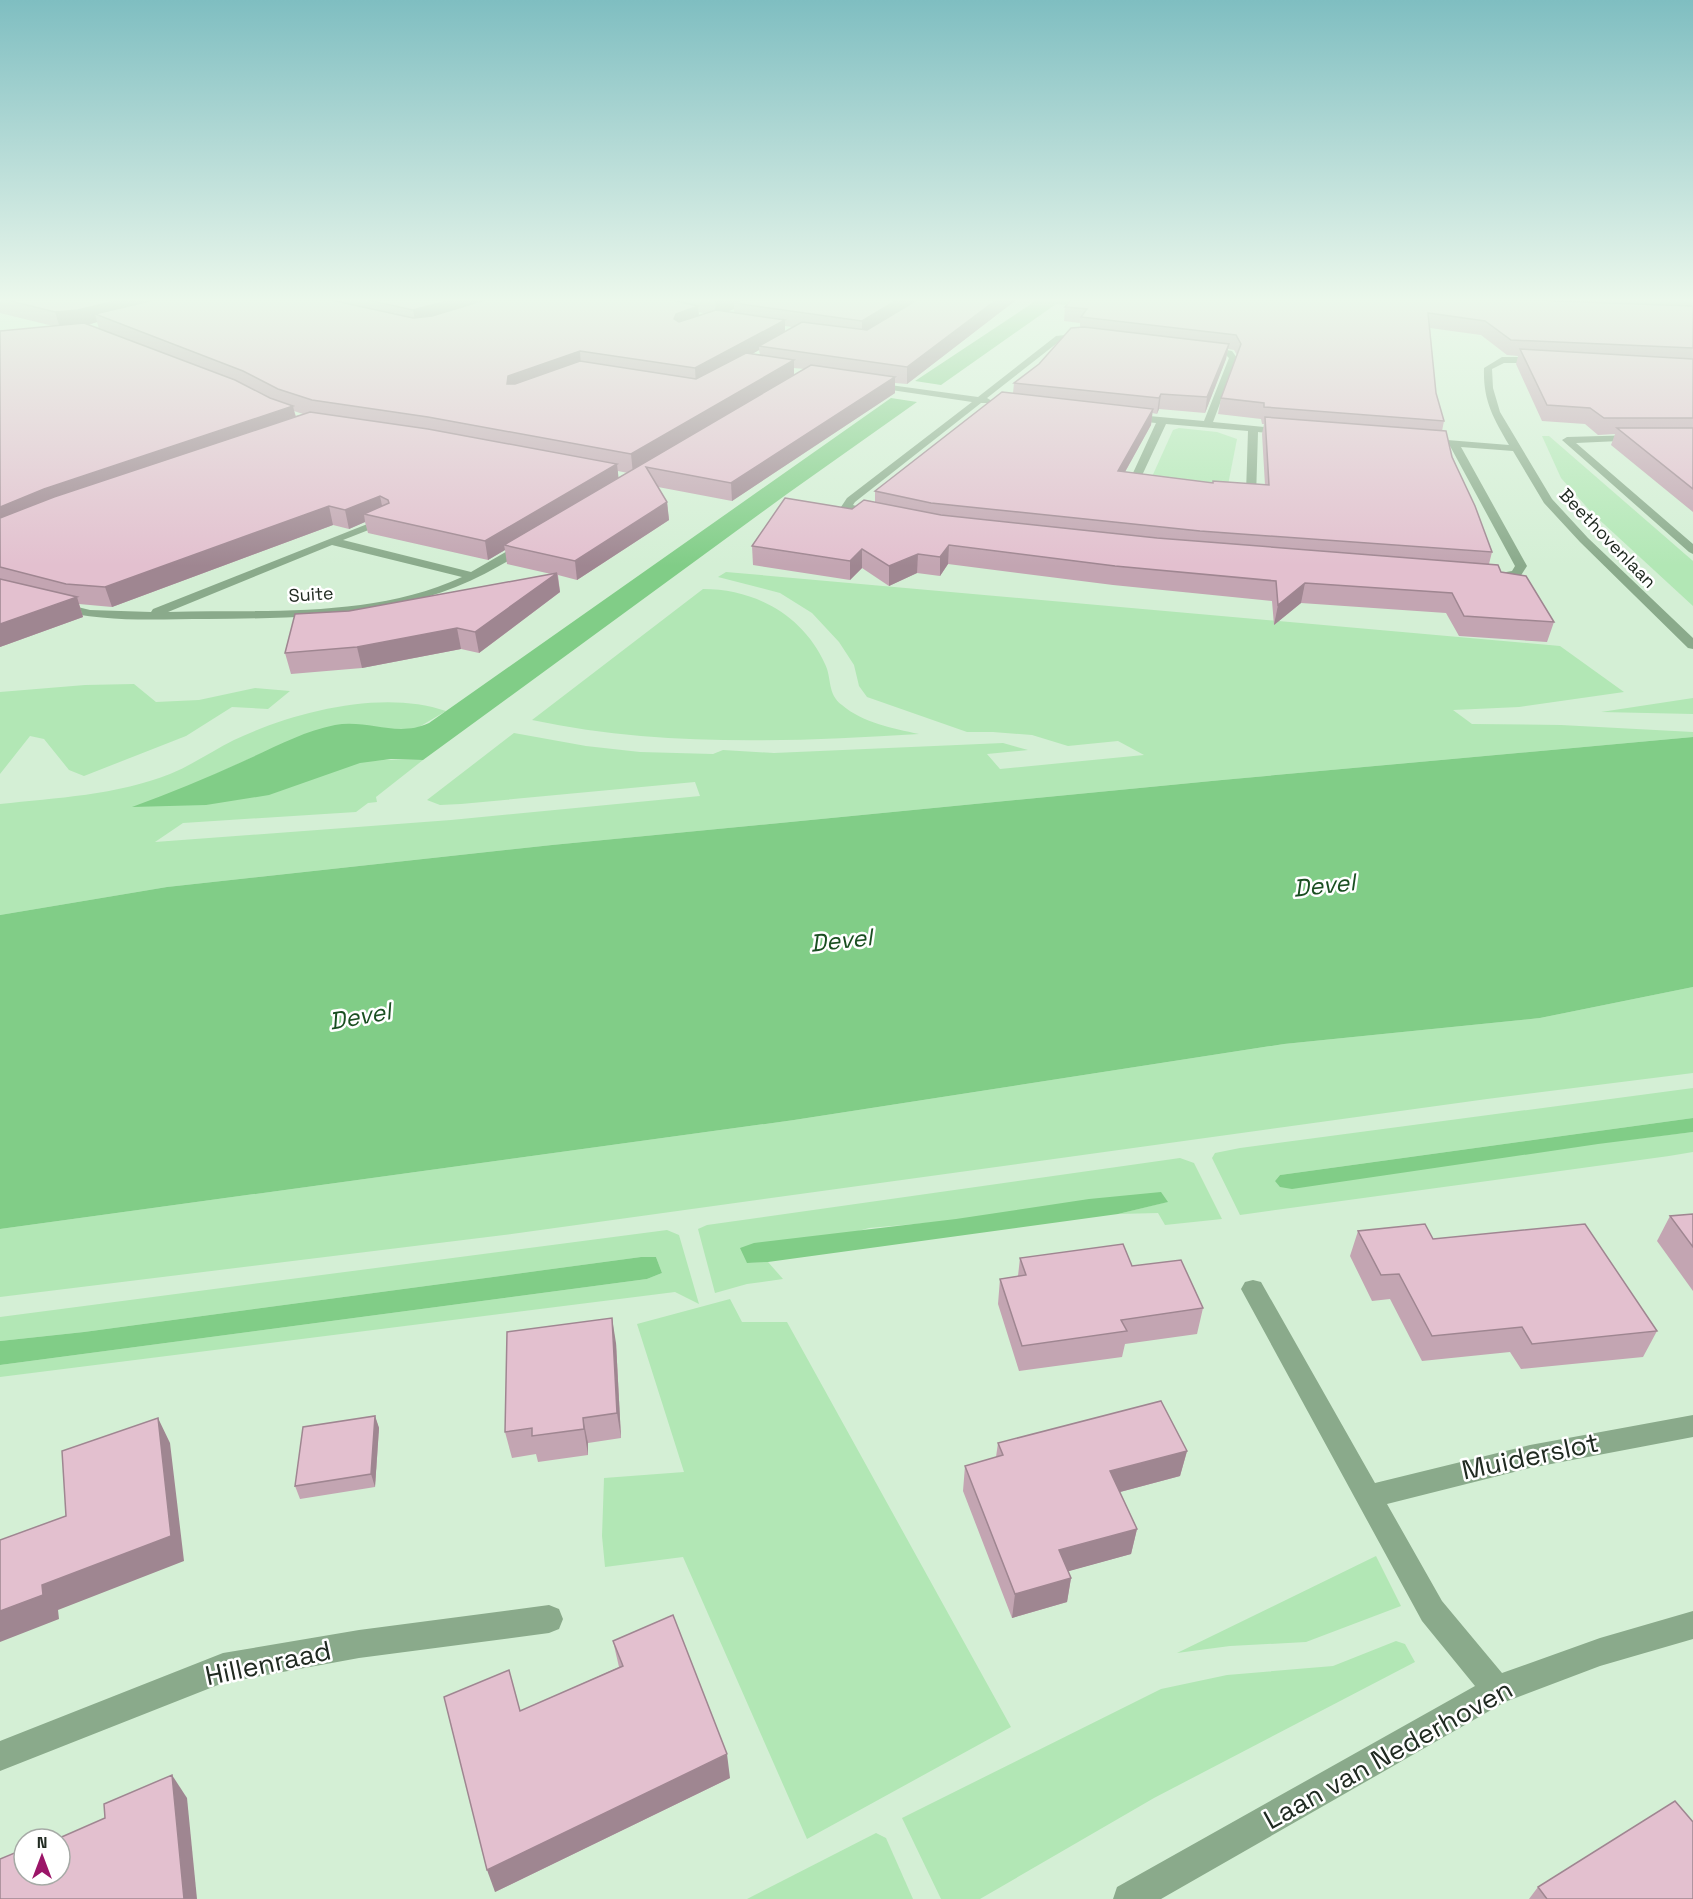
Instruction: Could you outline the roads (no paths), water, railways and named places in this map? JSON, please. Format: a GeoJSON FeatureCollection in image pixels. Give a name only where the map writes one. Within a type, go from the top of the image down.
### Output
{"type":"FeatureCollection","features":[{"type":"Feature","properties":{"kind":"street"},"geometry":{"type":"LineString","coordinates":[[901,389],[1002,402]]}},
{"type":"Feature","properties":{"kind":"street"},"geometry":{"type":"LineString","coordinates":[[883,517],[847,507],[851,500],[995,389]]}},
{"type":"Feature","properties":{"kind":"street"},"geometry":{"type":"LineString","coordinates":[[1207,425],[1221,389]]}},
{"type":"Feature","properties":{"kind":"street","name":"Beethovenlaan"},"geometry":{"type":"LineString","coordinates":[[1489,389],[1493,405],[1514,448],[1539,489],[1560,515],[1693,645]]}},
{"type":"Feature","properties":{"kind":"street"},"geometry":{"type":"LineString","coordinates":[[1117,416],[1300,433]]}},
{"type":"Feature","properties":{"kind":"street"},"geometry":{"type":"LineString","coordinates":[[1155,488],[1132,486],[1162,421]]}},
{"type":"Feature","properties":{"kind":"street"},"geometry":{"type":"LineString","coordinates":[[1228,495],[1251,497],[1253,429]]}},
{"type":"Feature","properties":{"kind":"street","name":"Beethovenlaan"},"geometry":{"type":"LineString","coordinates":[[1650,438],[1567,440],[1693,550]]}},
{"type":"Feature","properties":{"kind":"street"},"geometry":{"type":"LineString","coordinates":[[1431,442],[1514,448]]}},
{"type":"Feature","properties":{"kind":"street"},"geometry":{"type":"LineString","coordinates":[[1454,444],[1521,566],[1516,574],[1508,576],[1499,578],[1476,576]]}},
{"type":"Feature","properties":{"kind":"street","name":"Suite"},"geometry":{"type":"LineString","coordinates":[[146,616],[385,520]]}},
{"type":"Feature","properties":{"kind":"street","name":"Suite"},"geometry":{"type":"LineString","coordinates":[[43,601],[63,608],[112,615],[146,616],[278,614],[368,607],[430,594],[474,576],[534,540]]}},
{"type":"Feature","properties":{"kind":"street"},"geometry":{"type":"LineString","coordinates":[[331,542],[474,576]]}},
{"type":"Feature","properties":{"kind":"street"},"geometry":{"type":"LineString","coordinates":[[1253,1289],[1432,1611],[1497,1690]]}},
{"type":"Feature","properties":{"kind":"street","name":"Muiderslot"},"geometry":{"type":"LineString","coordinates":[[1370,1496],[1490,1464],[1600,1440],[1693,1426]]}},
{"type":"Feature","properties":{"kind":"street","name":"Hillenraad"},"geometry":{"type":"LineString","coordinates":[[0,1756],[223,1668],[359,1644],[549,1619]]}},
{"type":"Feature","properties":{"kind":"street","name":"Laan van Nederhoven"},"geometry":{"type":"LineString","coordinates":[[1129,1899],[1497,1690],[1600,1652],[1693,1625]]}},
{"type":"Feature","properties":{"kind":"water"},"geometry":{"type":"Polygon","coordinates":[[[891,398],[917,402],[423,760],[391,759],[360,763],[269,795],[206,805],[132,807],[204,779],[312,731],[347,724],[405,729],[429,723],[891,398]]]}},
{"type":"Feature","properties":{"kind":"water","name":"Devel"},"geometry":{"type":"Polygon","coordinates":[[[1693,737],[1693,987],[1540,1018],[1284,1044],[794,1120],[0,1229],[0,915],[167,887],[552,845],[1693,737]]]}},
{"type":"Feature","properties":{"kind":"water"},"geometry":{"type":"Polygon","coordinates":[[[1693,1118],[1693,1132],[1292,1189],[1280,1187],[1275,1181],[1280,1175],[1693,1118]]]}},
{"type":"Feature","properties":{"kind":"water"},"geometry":{"type":"Polygon","coordinates":[[[1161,1192],[1168,1202],[1118,1214],[768,1262],[747,1263],[740,1248],[754,1243],[956,1219],[1089,1199],[1161,1192]]]}},
{"type":"Feature","properties":{"kind":"water"},"geometry":{"type":"Polygon","coordinates":[[[641,1257],[656,1257],[662,1273],[647,1279],[0,1365],[0,1341],[84,1332],[641,1257]]]}}]}
